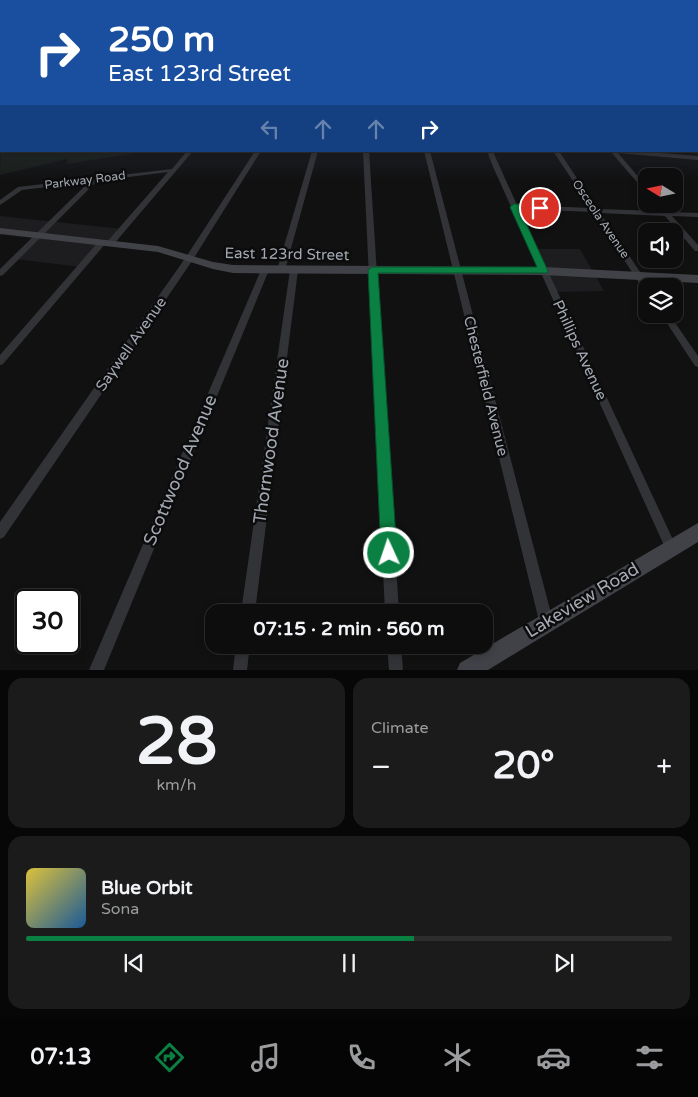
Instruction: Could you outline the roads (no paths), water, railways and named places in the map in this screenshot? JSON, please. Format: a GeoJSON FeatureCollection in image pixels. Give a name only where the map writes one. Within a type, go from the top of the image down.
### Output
{"type":"FeatureCollection","features":[{"type":"Feature","properties":{"kind":"street"},"geometry":{"type":"LineString","coordinates":[[0,361],[189,152]]}},
{"type":"Feature","properties":{"kind":"street","name":"Saywell Avenue"},"geometry":{"type":"LineString","coordinates":[[0,533],[189,259],[257,152]]}},
{"type":"Feature","properties":{"kind":"street"},"geometry":{"type":"LineString","coordinates":[[281,270],[315,152]]}},
{"type":"Feature","properties":{"kind":"street"},"geometry":{"type":"LineString","coordinates":[[366,152],[392,604]]}},
{"type":"Feature","properties":{"kind":"street","name":"Chesterfield Avenue"},"geometry":{"type":"LineString","coordinates":[[427,152],[546,621]]}},
{"type":"Feature","properties":{"kind":"street","name":"Phillips Avenue"},"geometry":{"type":"LineString","coordinates":[[492,152],[491,154],[514,207],[671,548]]}},
{"type":"Feature","properties":{"kind":"street","name":"Osceola Avenue"},"geometry":{"type":"LineString","coordinates":[[557,152],[639,276]]}},
{"type":"Feature","properties":{"kind":"street"},"geometry":{"type":"LineString","coordinates":[[614,152],[638,180]]}},
{"type":"Feature","properties":{"kind":"street"},"geometry":{"type":"LineString","coordinates":[[625,152],[698,158]]}},
{"type":"Feature","properties":{"kind":"street","name":"Parkway Road"},"geometry":{"type":"LineString","coordinates":[[0,203],[20,188],[174,170]]}},
{"type":"Feature","properties":{"kind":"street"},"geometry":{"type":"LineString","coordinates":[[0,273],[95,179]]}},
{"type":"Feature","properties":{"kind":"street"},"geometry":{"type":"LineString","coordinates":[[514,207],[698,216]]}},
{"type":"Feature","properties":{"kind":"street"},"geometry":{"type":"LineString","coordinates":[[667,214],[698,249]]}},
{"type":"Feature","properties":{"kind":"street","name":"East 123rd Street"},"geometry":{"type":"LineString","coordinates":[[0,231],[158,249],[216,267],[264,270],[543,271],[698,280]]}},
{"type":"Feature","properties":{"kind":"street","name":"Scottwood Avenue"},"geometry":{"type":"LineString","coordinates":[[96,670],[264,270]]}},
{"type":"Feature","properties":{"kind":"street","name":"Thornwood Avenue"},"geometry":{"type":"LineString","coordinates":[[249,604],[294,270]]}},
{"type":"Feature","properties":{"kind":"street"},"geometry":{"type":"LineString","coordinates":[[671,323],[698,363]]}},
{"type":"Feature","properties":{"kind":"street","name":"Lakeview Road"},"geometry":{"type":"LineString","coordinates":[[467,670],[546,621],[698,532]]}},
{"type":"Feature","properties":{"kind":"street"},"geometry":{"type":"LineString","coordinates":[[240,670],[243,654]]}},
{"type":"Feature","properties":{"kind":"street"},"geometry":{"type":"LineString","coordinates":[[395,654],[396,670]]}}]}
